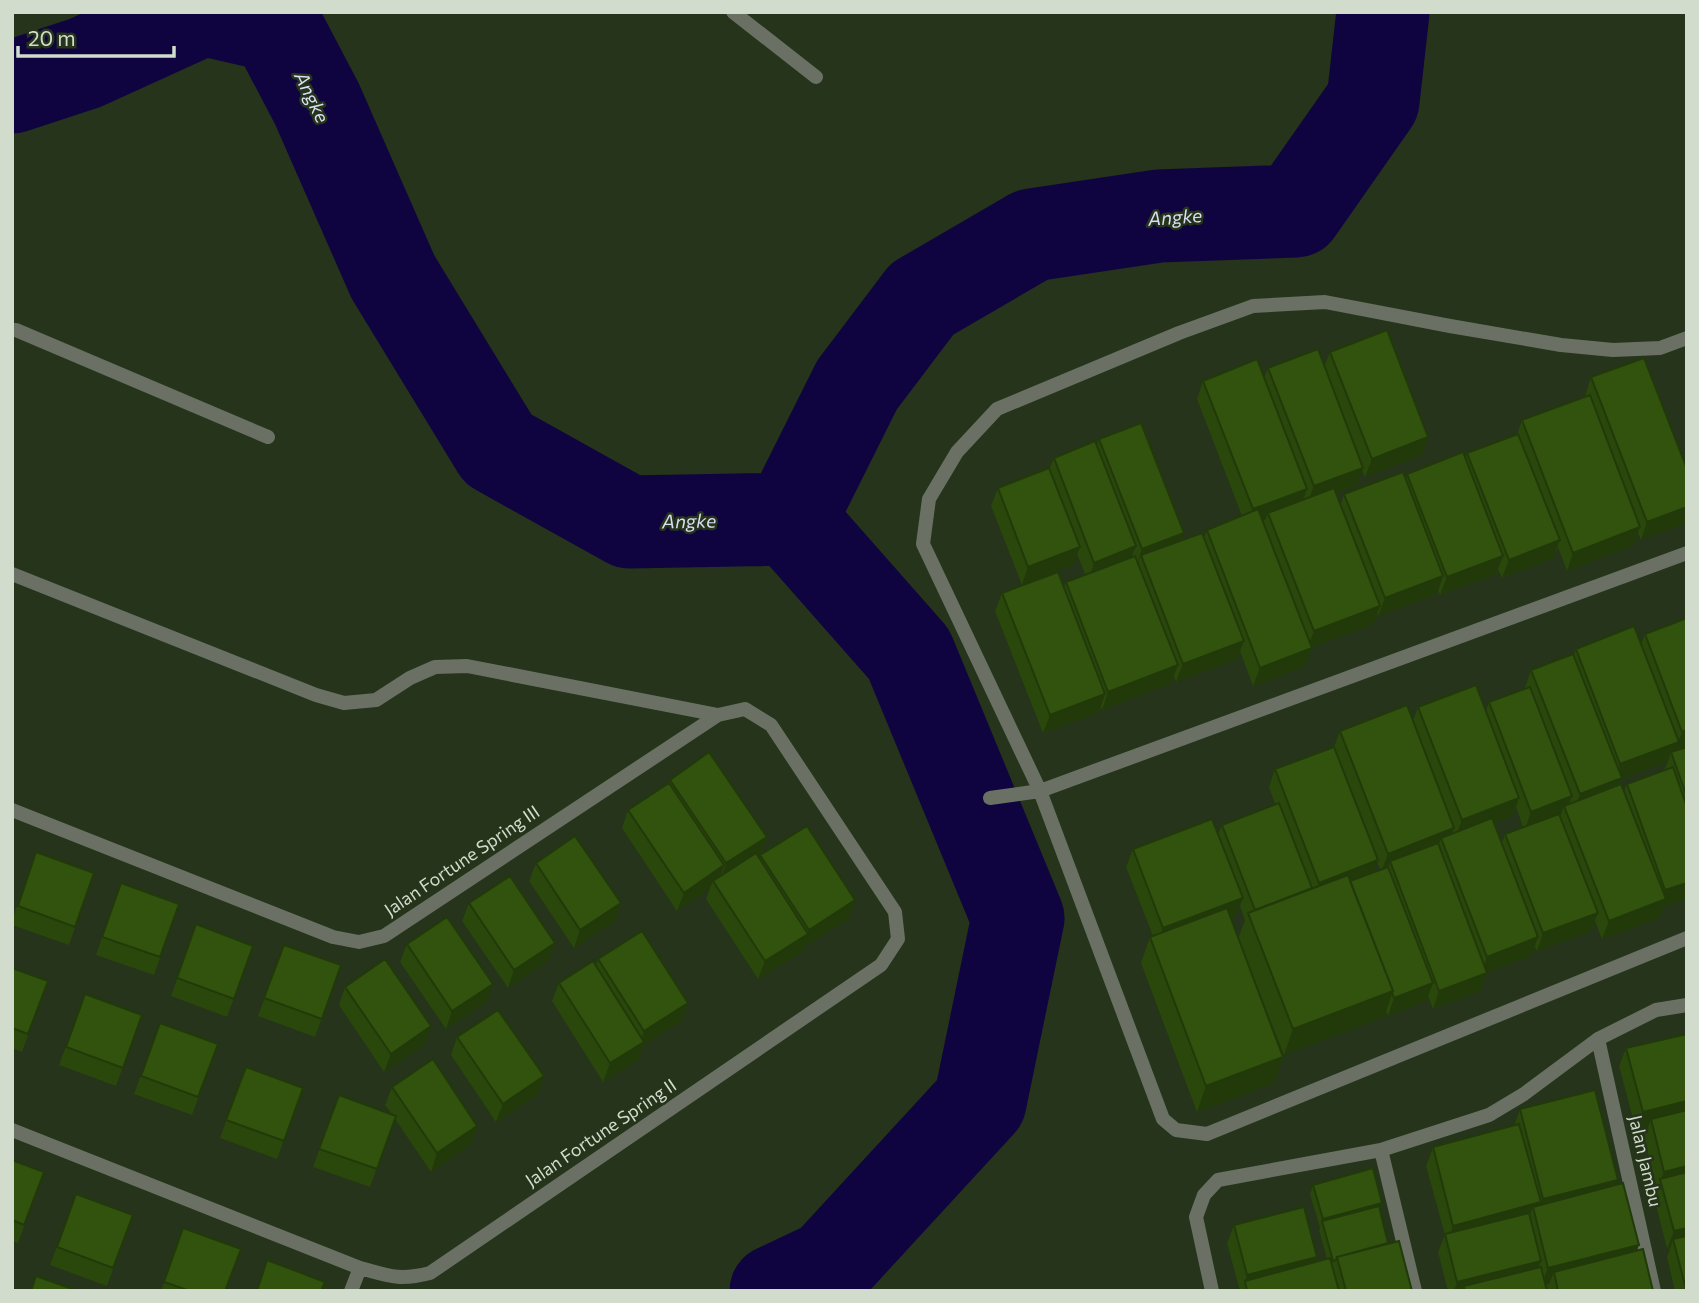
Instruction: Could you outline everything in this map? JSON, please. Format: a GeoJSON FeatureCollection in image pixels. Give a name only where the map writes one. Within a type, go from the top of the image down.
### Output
{"type":"FeatureCollection","features":[{"type":"Feature","properties":{"kind":"street"},"geometry":{"type":"LineString","coordinates":[[733,12],[816,77]]}},
{"type":"Feature","properties":{"kind":"street"},"geometry":{"type":"LineString","coordinates":[[1687,338],[1660,348],[1613,350],[1561,345],[1325,302],[1253,306],[1179,333],[997,409],[957,452],[929,499],[923,544],[1040,791],[1163,1119],[1176,1130],[1207,1134],[1687,938]]}},
{"type":"Feature","properties":{"kind":"street"},"geometry":{"type":"LineString","coordinates":[[12,330],[268,436]]}},
{"type":"Feature","properties":{"kind":"street"},"geometry":{"type":"LineString","coordinates":[[990,799],[1040,791],[1687,553]]}},
{"type":"Feature","properties":{"kind":"street","name":"Jalan Fortune Spring II"},"geometry":{"type":"LineString","coordinates":[[12,574],[316,695],[344,703],[376,700],[410,678],[435,667],[467,666],[718,715],[745,709],[771,725],[895,912],[898,939],[881,965],[430,1273],[414,1277],[395,1278],[360,1268],[12,1130]]}},
{"type":"Feature","properties":{"kind":"street","name":"Jalan Fortune Spring III"},"geometry":{"type":"LineString","coordinates":[[12,810],[333,937],[359,942],[384,936],[718,715]]}},
{"type":"Feature","properties":{"kind":"street"},"geometry":{"type":"LineString","coordinates":[[1212,1291],[1196,1217],[1204,1195],[1218,1181],[1381,1150],[1489,1115],[1524,1094],[1598,1039],[1656,1010],[1687,1005]]}},
{"type":"Feature","properties":{"kind":"street","name":"Jalan Jambu"},"geometry":{"type":"LineString","coordinates":[[1598,1039],[1654,1291]]}},
{"type":"Feature","properties":{"kind":"street"},"geometry":{"type":"LineString","coordinates":[[1381,1150],[1415,1291]]}},
{"type":"Feature","properties":{"kind":"street"},"geometry":{"type":"LineString","coordinates":[[351,1291],[360,1268]]}},
{"type":"Feature","properties":{"kind":"building"},"geometry":{"type":"Polygon","coordinates":[[[1387,330],[1428,437],[1372,459],[1330,352],[1387,330]]]}},
{"type":"Feature","properties":{"kind":"building"},"geometry":{"type":"Polygon","coordinates":[[[1318,349],[1363,468],[1314,486],[1268,368],[1318,349]]]}},
{"type":"Feature","properties":{"kind":"building"},"geometry":{"type":"Polygon","coordinates":[[[1644,358],[1687,469],[1687,507],[1647,522],[1591,377],[1644,358]]]}},
{"type":"Feature","properties":{"kind":"building"},"geometry":{"type":"Polygon","coordinates":[[[1257,359],[1307,489],[1253,509],[1203,381],[1257,359]]]}},
{"type":"Feature","properties":{"kind":"building"},"geometry":{"type":"Polygon","coordinates":[[[1590,395],[1640,527],[1573,553],[1522,420],[1590,395]]]}},
{"type":"Feature","properties":{"kind":"building"},"geometry":{"type":"Polygon","coordinates":[[[1141,423],[1184,533],[1142,549],[1099,439],[1141,423]]]}},
{"type":"Feature","properties":{"kind":"building"},"geometry":{"type":"Polygon","coordinates":[[[1518,434],[1560,540],[1509,560],[1467,453],[1518,434]]]}},
{"type":"Feature","properties":{"kind":"building"},"geometry":{"type":"Polygon","coordinates":[[[1095,441],[1136,546],[1094,563],[1054,458],[1095,441]]]}},
{"type":"Feature","properties":{"kind":"building"},"geometry":{"type":"Polygon","coordinates":[[[1463,452],[1503,556],[1447,577],[1407,474],[1463,452]]]}},
{"type":"Feature","properties":{"kind":"building"},"geometry":{"type":"Polygon","coordinates":[[[1049,468],[1080,547],[1028,567],[998,488],[1049,468]]]}},
{"type":"Feature","properties":{"kind":"building"},"geometry":{"type":"Polygon","coordinates":[[[1403,472],[1443,576],[1385,598],[1344,494],[1403,472]]]}},
{"type":"Feature","properties":{"kind":"building"},"geometry":{"type":"Polygon","coordinates":[[[1334,488],[1380,606],[1314,631],[1268,513],[1334,488]]]}},
{"type":"Feature","properties":{"kind":"building"},"geometry":{"type":"Polygon","coordinates":[[[1258,509],[1312,648],[1260,668],[1207,530],[1258,509]]]}},
{"type":"Feature","properties":{"kind":"building"},"geometry":{"type":"Polygon","coordinates":[[[1202,533],[1244,641],[1183,664],[1141,555],[1202,533]]]}},
{"type":"Feature","properties":{"kind":"building"},"geometry":{"type":"Polygon","coordinates":[[[1135,556],[1178,665],[1108,692],[1066,582],[1135,556]]]}},
{"type":"Feature","properties":{"kind":"building"},"geometry":{"type":"Polygon","coordinates":[[[1058,572],[1105,694],[1050,715],[1002,593],[1058,572]]]}},
{"type":"Feature","properties":{"kind":"building"},"geometry":{"type":"Polygon","coordinates":[[[1687,618],[1687,730],[1682,732],[1645,634],[1687,618]]]}},
{"type":"Feature","properties":{"kind":"building"},"geometry":{"type":"Polygon","coordinates":[[[1634,626],[1679,742],[1620,764],[1576,649],[1634,626]]]}},
{"type":"Feature","properties":{"kind":"building"},"geometry":{"type":"Polygon","coordinates":[[[1573,654],[1622,778],[1580,794],[1531,670],[1573,654]]]}},
{"type":"Feature","properties":{"kind":"building"},"geometry":{"type":"Polygon","coordinates":[[[1476,685],[1519,798],[1462,820],[1418,707],[1476,685]]]}},
{"type":"Feature","properties":{"kind":"building"},"geometry":{"type":"Polygon","coordinates":[[[1530,687],[1572,796],[1531,812],[1489,702],[1530,687]]]}},
{"type":"Feature","properties":{"kind":"building"},"geometry":{"type":"Polygon","coordinates":[[[1407,705],[1454,828],[1388,854],[1340,731],[1407,705]]]}},
{"type":"Feature","properties":{"kind":"building"},"geometry":{"type":"Polygon","coordinates":[[[1334,747],[1378,860],[1319,883],[1275,769],[1334,747]]]}},
{"type":"Feature","properties":{"kind":"building"},"geometry":{"type":"Polygon","coordinates":[[[1687,747],[1687,797],[1671,752],[1687,747]]]}},
{"type":"Feature","properties":{"kind":"building"},"geometry":{"type":"Polygon","coordinates":[[[709,752],[767,837],[726,863],[670,780],[709,752]]]}},
{"type":"Feature","properties":{"kind":"building"},"geometry":{"type":"Polygon","coordinates":[[[1673,767],[1687,807],[1687,883],[1665,890],[1627,784],[1673,767]]]}},
{"type":"Feature","properties":{"kind":"building"},"geometry":{"type":"Polygon","coordinates":[[[669,783],[724,865],[684,893],[628,810],[669,783]]]}},
{"type":"Feature","properties":{"kind":"building"},"geometry":{"type":"Polygon","coordinates":[[[1621,784],[1666,899],[1609,921],[1564,806],[1621,784]]]}},
{"type":"Feature","properties":{"kind":"building"},"geometry":{"type":"Polygon","coordinates":[[[1279,803],[1312,888],[1255,910],[1222,825],[1279,803]]]}},
{"type":"Feature","properties":{"kind":"building"},"geometry":{"type":"Polygon","coordinates":[[[1559,814],[1598,913],[1543,933],[1505,834],[1559,814]]]}},
{"type":"Feature","properties":{"kind":"building"},"geometry":{"type":"Polygon","coordinates":[[[1492,818],[1538,937],[1487,957],[1441,838],[1492,818]]]}},
{"type":"Feature","properties":{"kind":"building"},"geometry":{"type":"Polygon","coordinates":[[[1212,819],[1243,898],[1163,928],[1133,849],[1212,819]]]}},
{"type":"Feature","properties":{"kind":"building"},"geometry":{"type":"Polygon","coordinates":[[[807,826],[855,900],[809,930],[760,855],[807,826]]]}},
{"type":"Feature","properties":{"kind":"building"},"geometry":{"type":"Polygon","coordinates":[[[575,836],[621,903],[580,930],[536,863],[575,836]]]}},
{"type":"Feature","properties":{"kind":"building"},"geometry":{"type":"Polygon","coordinates":[[[1438,843],[1487,973],[1439,991],[1390,861],[1438,843]]]}},
{"type":"Feature","properties":{"kind":"building"},"geometry":{"type":"Polygon","coordinates":[[[36,852],[94,873],[75,927],[18,906],[36,852]]]}},
{"type":"Feature","properties":{"kind":"building"},"geometry":{"type":"Polygon","coordinates":[[[756,853],[808,934],[765,961],[713,881],[756,853]]]}},
{"type":"Feature","properties":{"kind":"building"},"geometry":{"type":"Polygon","coordinates":[[[1388,867],[1433,983],[1394,998],[1350,881],[1388,867]]]}},
{"type":"Feature","properties":{"kind":"building"},"geometry":{"type":"Polygon","coordinates":[[[1348,875],[1393,991],[1293,1029],[1248,913],[1348,875]]]}},
{"type":"Feature","properties":{"kind":"building"},"geometry":{"type":"Polygon","coordinates":[[[510,876],[555,943],[514,970],[469,903],[510,876]]]}},
{"type":"Feature","properties":{"kind":"building"},"geometry":{"type":"Polygon","coordinates":[[[121,883],[179,904],[160,957],[102,937],[121,883]]]}},
{"type":"Feature","properties":{"kind":"building"},"geometry":{"type":"Polygon","coordinates":[[[1227,908],[1283,1057],[1206,1086],[1150,937],[1227,908]]]}},
{"type":"Feature","properties":{"kind":"building"},"geometry":{"type":"Polygon","coordinates":[[[447,917],[493,984],[452,1011],[407,944],[447,917]]]}},
{"type":"Feature","properties":{"kind":"building"},"geometry":{"type":"Polygon","coordinates":[[[196,924],[253,946],[234,999],[177,978],[196,924]]]}},
{"type":"Feature","properties":{"kind":"building"},"geometry":{"type":"Polygon","coordinates":[[[642,931],[688,1003],[644,1031],[598,959],[642,931]]]}},
{"type":"Feature","properties":{"kind":"building"},"geometry":{"type":"Polygon","coordinates":[[[284,945],[341,965],[322,1019],[264,998],[284,945]]]}},
{"type":"Feature","properties":{"kind":"building"},"geometry":{"type":"Polygon","coordinates":[[[385,959],[431,1026],[391,1054],[345,987],[385,959]]]}},
{"type":"Feature","properties":{"kind":"building"},"geometry":{"type":"Polygon","coordinates":[[[593,961],[644,1042],[610,1063],[559,983],[593,961]]]}},
{"type":"Feature","properties":{"kind":"building"},"geometry":{"type":"Polygon","coordinates":[[[12,968],[48,981],[28,1034],[12,1028],[12,968]]]}},
{"type":"Feature","properties":{"kind":"building"},"geometry":{"type":"Polygon","coordinates":[[[85,994],[142,1015],[123,1068],[66,1047],[85,994]]]}},
{"type":"Feature","properties":{"kind":"building"},"geometry":{"type":"Polygon","coordinates":[[[498,1010],[544,1076],[503,1104],[457,1037],[498,1010]]]}},
{"type":"Feature","properties":{"kind":"building"},"geometry":{"type":"Polygon","coordinates":[[[160,1023],[218,1044],[198,1097],[141,1076],[160,1023]]]}},
{"type":"Feature","properties":{"kind":"building"},"geometry":{"type":"Polygon","coordinates":[[[1687,1034],[1687,1101],[1643,1112],[1626,1048],[1687,1034]]]}},
{"type":"Feature","properties":{"kind":"building"},"geometry":{"type":"Polygon","coordinates":[[[433,1059],[477,1126],[437,1153],[392,1087],[433,1059]]]}},
{"type":"Feature","properties":{"kind":"building"},"geometry":{"type":"Polygon","coordinates":[[[246,1067],[303,1088],[284,1141],[226,1120],[246,1067]]]}},
{"type":"Feature","properties":{"kind":"building"},"geometry":{"type":"Polygon","coordinates":[[[1595,1090],[1618,1180],[1543,1199],[1520,1109],[1595,1090]]]}},
{"type":"Feature","properties":{"kind":"building"},"geometry":{"type":"Polygon","coordinates":[[[339,1095],[396,1116],[377,1169],[319,1149],[339,1095]]]}},
{"type":"Feature","properties":{"kind":"building"},"geometry":{"type":"Polygon","coordinates":[[[1687,1110],[1687,1166],[1664,1172],[1651,1119],[1687,1110]]]}},
{"type":"Feature","properties":{"kind":"building"},"geometry":{"type":"Polygon","coordinates":[[[1519,1124],[1541,1202],[1453,1226],[1433,1147],[1519,1124]]]}},
{"type":"Feature","properties":{"kind":"building"},"geometry":{"type":"Polygon","coordinates":[[[12,1160],[44,1172],[24,1225],[12,1220],[12,1160]]]}},
{"type":"Feature","properties":{"kind":"building"},"geometry":{"type":"Polygon","coordinates":[[[1373,1168],[1382,1203],[1323,1219],[1313,1185],[1373,1168]]]}},
{"type":"Feature","properties":{"kind":"building"},"geometry":{"type":"Polygon","coordinates":[[[1687,1172],[1687,1228],[1674,1231],[1660,1179],[1687,1172]]]}},
{"type":"Feature","properties":{"kind":"building"},"geometry":{"type":"Polygon","coordinates":[[[1623,1183],[1639,1245],[1548,1268],[1533,1207],[1623,1183]]]}},
{"type":"Feature","properties":{"kind":"building"},"geometry":{"type":"Polygon","coordinates":[[[76,1194],[133,1215],[113,1268],[57,1247],[76,1194]]]}},
{"type":"Feature","properties":{"kind":"building"},"geometry":{"type":"Polygon","coordinates":[[[1379,1206],[1388,1243],[1337,1257],[1333,1261],[1322,1221],[1379,1206]]]}},
{"type":"Feature","properties":{"kind":"building"},"geometry":{"type":"Polygon","coordinates":[[[1304,1207],[1317,1257],[1247,1275],[1234,1225],[1304,1207]]]}},
{"type":"Feature","properties":{"kind":"building"},"geometry":{"type":"Polygon","coordinates":[[[1529,1213],[1541,1261],[1457,1282],[1445,1234],[1529,1213]]]}},
{"type":"Feature","properties":{"kind":"building"},"geometry":{"type":"Polygon","coordinates":[[[183,1228],[241,1249],[225,1291],[190,1291],[164,1282],[183,1228]]]}},
{"type":"Feature","properties":{"kind":"building"},"geometry":{"type":"Polygon","coordinates":[[[1687,1236],[1687,1288],[1686,1289],[1673,1239],[1687,1236]]]}},
{"type":"Feature","properties":{"kind":"building"},"geometry":{"type":"Polygon","coordinates":[[[1399,1241],[1412,1291],[1346,1291],[1337,1257],[1399,1241]]]}},
{"type":"Feature","properties":{"kind":"building"},"geometry":{"type":"Polygon","coordinates":[[[1643,1249],[1653,1291],[1558,1291],[1554,1272],[1643,1249]]]}},
{"type":"Feature","properties":{"kind":"building"},"geometry":{"type":"Polygon","coordinates":[[[1330,1258],[1339,1291],[1247,1291],[1245,1281],[1330,1258]]]}},
{"type":"Feature","properties":{"kind":"building"},"geometry":{"type":"Polygon","coordinates":[[[267,1260],[325,1282],[321,1291],[257,1291],[267,1260]]]}},
{"type":"Feature","properties":{"kind":"building"},"geometry":{"type":"Polygon","coordinates":[[[1541,1267],[1547,1291],[1465,1291],[1464,1286],[1541,1267]]]}},
{"type":"Feature","properties":{"kind":"building"},"geometry":{"type":"Polygon","coordinates":[[[36,1276],[78,1291],[31,1291],[36,1276]]]}},
{"type":"Feature","properties":{"kind":"waterway","name":"Angke"},"geometry":{"type":"LineString","coordinates":[[12,87],[85,63],[197,12]]}},
{"type":"Feature","properties":{"kind":"waterway","name":"Angke"},"geometry":{"type":"LineString","coordinates":[[215,12],[276,26],[317,104],[393,277],[498,449],[629,522],[790,519],[857,385],[922,299],[1032,235],[1159,216],[1296,211],[1373,101],[1383,12]]}},
{"type":"Feature","properties":{"kind":"waterway"},"geometry":{"type":"LineString","coordinates":[[776,1291],[829,1266],[980,1102],[1018,918],[909,654],[790,519]]}}]}
